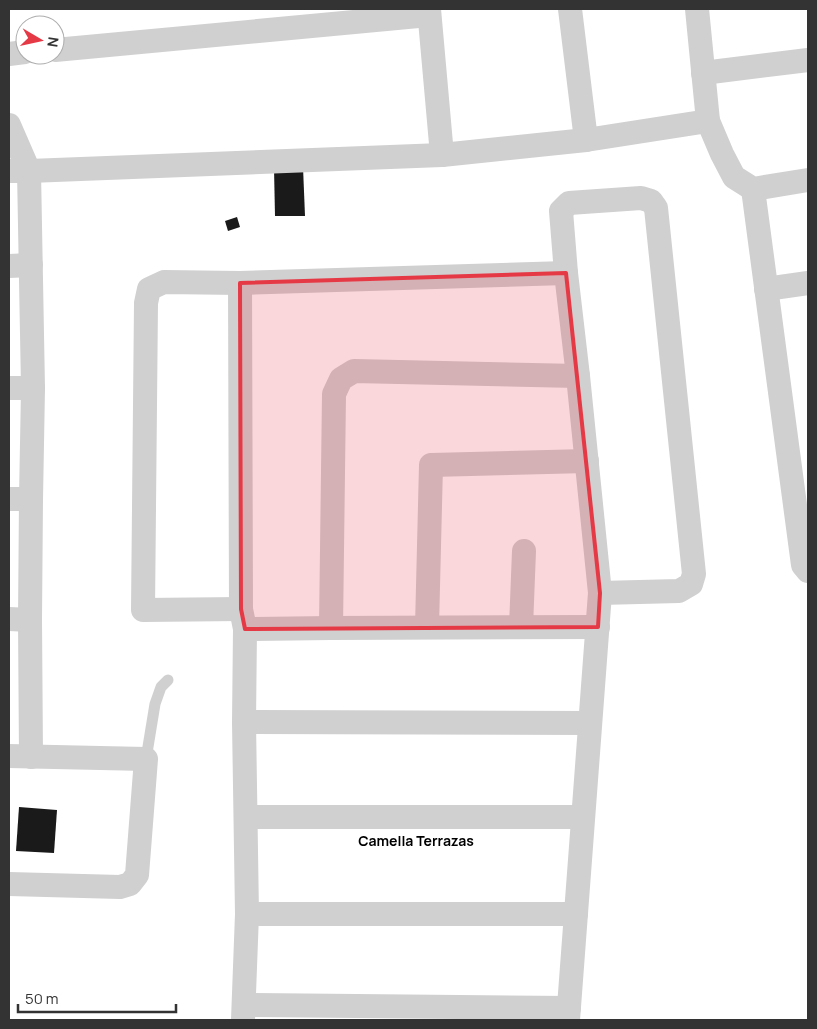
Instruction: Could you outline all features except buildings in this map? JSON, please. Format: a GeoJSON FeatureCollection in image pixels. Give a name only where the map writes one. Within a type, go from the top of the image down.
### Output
{"type":"FeatureCollection","features":[{"type":"Feature","properties":{"kind":"street"},"geometry":{"type":"LineString","coordinates":[[570,9],[586,140]]}},
{"type":"Feature","properties":{"kind":"street"},"geometry":{"type":"LineString","coordinates":[[697,9],[708,121],[734,177],[753,188],[808,180]]}},
{"type":"Feature","properties":{"kind":"street"},"geometry":{"type":"LineString","coordinates":[[65,49],[429,12],[442,155]]}},
{"type":"Feature","properties":{"kind":"street"},"geometry":{"type":"LineString","coordinates":[[703,73],[808,60]]}},
{"type":"Feature","properties":{"kind":"street"},"geometry":{"type":"LineString","coordinates":[[19,171],[442,155],[586,140],[708,121]]}},
{"type":"Feature","properties":{"kind":"street"},"geometry":{"type":"LineString","coordinates":[[9,125],[19,171],[20,266],[33,388],[20,499],[20,757],[146,759],[137,875],[130,884],[120,887],[9,884]]}},
{"type":"Feature","properties":{"kind":"street"},"geometry":{"type":"LineString","coordinates":[[753,188],[803,565],[808,571]]}},
{"type":"Feature","properties":{"kind":"street"},"geometry":{"type":"LineString","coordinates":[[240,283],[247,914],[244,1013],[569,1014],[600,593],[566,273],[562,211],[569,203],[642,198],[651,201],[656,208],[694,574],[691,584],[679,591],[600,593]]}},
{"type":"Feature","properties":{"kind":"street"},"geometry":{"type":"LineString","coordinates":[[566,273],[240,283],[164,282],[149,289],[146,303],[142,610],[331,628],[598,627]]}},
{"type":"Feature","properties":{"kind":"street"},"geometry":{"type":"LineString","coordinates":[[766,289],[808,283]]}},
{"type":"Feature","properties":{"kind":"street"},"geometry":{"type":"LineString","coordinates":[[331,628],[334,394],[341,379],[354,371],[578,376]]}},
{"type":"Feature","properties":{"kind":"street"},"geometry":{"type":"LineString","coordinates":[[9,388],[33,388]]}},
{"type":"Feature","properties":{"kind":"street"},"geometry":{"type":"LineString","coordinates":[[427,627],[431,465],[587,461]]}},
{"type":"Feature","properties":{"kind":"street"},"geometry":{"type":"LineString","coordinates":[[521,627],[524,551]]}},
{"type":"Feature","properties":{"kind":"street"},"geometry":{"type":"LineString","coordinates":[[244,722],[590,724]]}},
{"type":"Feature","properties":{"kind":"street"},"geometry":{"type":"LineString","coordinates":[[246,818],[583,817]]}},
{"type":"Feature","properties":{"kind":"street"},"geometry":{"type":"LineString","coordinates":[[247,914],[576,914]]}},
{"type":"Feature","properties":{"kind":"lane"},"geometry":{"type":"LineString","coordinates":[[146,759],[155,704],[161,687],[168,680]]}},
{"type":"Feature","properties":{"kind":"highlighted area"},"geometry":{"type":"Polygon","coordinates":[[[566,273],[600,593],[598,627],[245,629],[241,609],[240,283],[566,273]]]}},
{"type":"Feature","properties":{"kind":"district","name":"Camella Terrazas"},"geometry":{"type":"Point","coordinates":[416,840]}}]}
